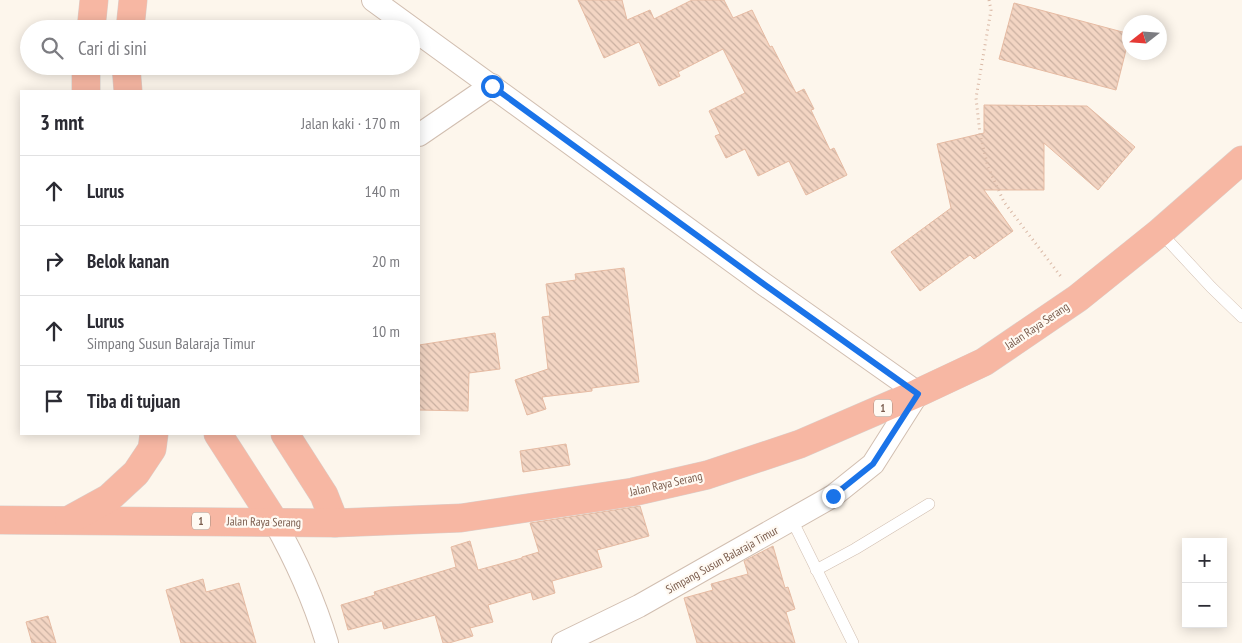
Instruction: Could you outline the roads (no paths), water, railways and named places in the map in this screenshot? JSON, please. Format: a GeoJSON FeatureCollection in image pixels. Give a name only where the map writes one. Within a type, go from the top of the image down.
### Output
{"type":"FeatureCollection","features":[{"type":"Feature","properties":{"kind":"highway"},"geometry":{"type":"LineString","coordinates":[[91,20],[94,0]]}},
{"type":"Feature","properties":{"kind":"highway"},"geometry":{"type":"LineString","coordinates":[[131,20],[133,0]]}},
{"type":"Feature","properties":{"kind":"highway"},"geometry":{"type":"LineString","coordinates":[[86,75],[86,90]]}},
{"type":"Feature","properties":{"kind":"highway"},"geometry":{"type":"LineString","coordinates":[[127,75],[128,90]]}},
{"type":"Feature","properties":{"kind":"highway","name":"Jalan Raya Serang"},"geometry":{"type":"LineString","coordinates":[[0,520],[335,523],[460,518],[633,492],[707,474],[800,444],[918,394],[984,362],[1078,298],[1160,232],[1242,160]]}},
{"type":"Feature","properties":{"kind":"highway"},"geometry":{"type":"LineString","coordinates":[[67,520],[109,498],[136,473],[152,449],[154,435]]}},
{"type":"Feature","properties":{"kind":"highway"},"geometry":{"type":"LineString","coordinates":[[219,435],[274,522]]}},
{"type":"Feature","properties":{"kind":"highway"},"geometry":{"type":"LineString","coordinates":[[285,435],[324,495],[335,523]]}},
{"type":"Feature","properties":{"kind":"street"},"geometry":{"type":"LineString","coordinates":[[373,0],[401,20]]}},
{"type":"Feature","properties":{"kind":"street"},"geometry":{"type":"LineString","coordinates":[[420,34],[918,394]]}},
{"type":"Feature","properties":{"kind":"street"},"geometry":{"type":"LineString","coordinates":[[420,134],[492,86]]}},
{"type":"Feature","properties":{"kind":"street","name":"Simpang Susun Balaraja Timur"},"geometry":{"type":"LineString","coordinates":[[563,643],[639,606],[833,496],[873,464],[918,394]]}},
{"type":"Feature","properties":{"kind":"street"},"geometry":{"type":"LineString","coordinates":[[274,522],[292,553],[327,643]]}},
{"type":"Feature","properties":{"kind":"lane"},"geometry":{"type":"LineString","coordinates":[[1160,232],[1242,317]]}},
{"type":"Feature","properties":{"kind":"lane"},"geometry":{"type":"LineString","coordinates":[[816,570],[855,549],[929,504]]}},
{"type":"Feature","properties":{"kind":"lane"},"geometry":{"type":"LineString","coordinates":[[792,520],[854,643]]}}]}
